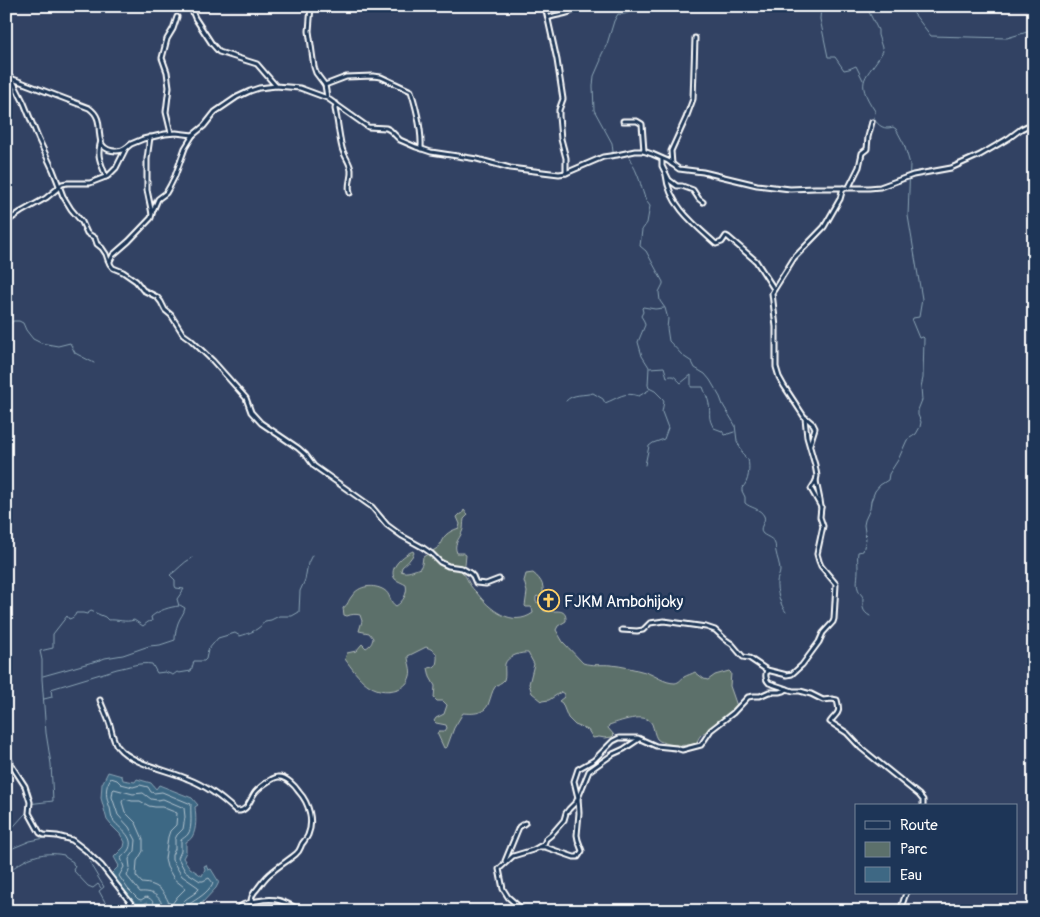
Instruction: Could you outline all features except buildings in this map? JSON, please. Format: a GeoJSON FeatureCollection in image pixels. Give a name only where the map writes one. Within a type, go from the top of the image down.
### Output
{"type":"FeatureCollection","features":[{"type":"Feature","properties":{"kind":"street"},"geometry":{"type":"LineString","coordinates":[[190,6],[195,18],[219,52],[257,64],[276,86]]}},
{"type":"Feature","properties":{"kind":"street"},"geometry":{"type":"LineString","coordinates":[[310,6],[309,31],[314,67],[316,73],[325,84],[327,98]]}},
{"type":"Feature","properties":{"kind":"street"},"geometry":{"type":"LineString","coordinates":[[545,6],[557,60],[562,99],[559,116],[561,139],[566,158],[566,173]]}},
{"type":"Feature","properties":{"kind":"street"},"geometry":{"type":"LineString","coordinates":[[548,18],[572,12],[575,9]]}},
{"type":"Feature","properties":{"kind":"street"},"geometry":{"type":"LineString","coordinates":[[171,134],[166,112],[169,87],[167,72],[162,58],[167,39],[178,17]]}},
{"type":"Feature","properties":{"kind":"street"},"geometry":{"type":"LineString","coordinates":[[672,164],[671,151],[693,99],[695,38]]}},
{"type":"Feature","properties":{"kind":"street"},"geometry":{"type":"LineString","coordinates":[[6,75],[92,110],[98,121],[101,143],[110,150],[120,151],[131,144],[150,137],[171,134],[193,135]]}},
{"type":"Feature","properties":{"kind":"street"},"geometry":{"type":"LineString","coordinates":[[325,84],[346,77],[373,76],[381,77],[412,91],[419,118],[422,139],[421,149]]}},
{"type":"Feature","properties":{"kind":"street"},"geometry":{"type":"LineString","coordinates":[[12,79],[53,170],[59,188],[66,202],[82,222],[87,233],[95,238],[113,268],[136,281],[143,290],[157,297],[183,334],[213,361],[246,398],[251,412],[261,423],[298,448],[314,466],[372,507],[387,525],[422,547],[440,562],[448,566],[462,568],[473,576],[476,583],[486,584],[499,579]]}},
{"type":"Feature","properties":{"kind":"street"},"geometry":{"type":"LineString","coordinates":[[110,264],[114,255],[151,218],[158,200],[166,193],[170,186],[185,148],[193,135],[204,126],[214,112],[237,97],[259,88],[276,86],[300,88],[327,98],[368,127],[386,128],[400,140],[421,149],[443,155],[477,159],[510,168],[559,174],[566,173],[604,157],[644,151],[679,169],[783,188],[880,186],[913,175],[950,168],[980,155],[1009,138],[1020,128],[1034,125]]}},
{"type":"Feature","properties":{"kind":"street"},"geometry":{"type":"LineString","coordinates":[[336,104],[335,109],[342,149],[350,165],[351,172],[348,186],[350,193]]}},
{"type":"Feature","properties":{"kind":"street"},"geometry":{"type":"LineString","coordinates":[[623,121],[637,121],[642,124],[644,151]]}},
{"type":"Feature","properties":{"kind":"street"},"geometry":{"type":"LineString","coordinates":[[848,188],[859,167],[863,151],[868,149],[868,137],[872,122]]}},
{"type":"Feature","properties":{"kind":"street"},"geometry":{"type":"LineString","coordinates":[[150,137],[147,159],[147,190],[152,214]]}},
{"type":"Feature","properties":{"kind":"street"},"geometry":{"type":"LineString","coordinates":[[101,140],[99,161],[106,177]]}},
{"type":"Feature","properties":{"kind":"street"},"geometry":{"type":"LineString","coordinates":[[6,222],[46,198],[62,184],[90,183],[111,174],[126,148]]}},
{"type":"Feature","properties":{"kind":"street"},"geometry":{"type":"LineString","coordinates":[[662,160],[667,182],[677,206],[716,244],[722,242],[726,236],[728,237],[756,261],[774,289]]}},
{"type":"Feature","properties":{"kind":"street"},"geometry":{"type":"LineString","coordinates":[[666,176],[678,186],[693,190],[703,202]]}},
{"type":"Feature","properties":{"kind":"street"},"geometry":{"type":"LineString","coordinates":[[810,445],[815,428],[805,418],[779,378],[776,368],[776,327],[772,298],[774,289],[794,258],[824,227],[840,199],[843,188]]}},
{"type":"Feature","properties":{"kind":"street"},"geometry":{"type":"LineString","coordinates":[[622,630],[643,630],[650,623],[656,621],[706,627],[715,630],[732,644],[743,657],[749,658],[767,670],[786,675],[792,674],[802,664],[819,642],[823,633],[833,622],[836,584],[821,566],[817,554],[823,526],[820,517],[821,508],[811,489],[817,476],[807,437],[805,418]]}},
{"type":"Feature","properties":{"kind":"street"},"geometry":{"type":"LineString","coordinates":[[767,670],[765,677],[769,683],[793,691],[805,692],[823,700],[832,698],[837,700],[839,711],[830,722],[848,733],[861,748],[919,795],[923,800],[923,804]]}},
{"type":"Feature","properties":{"kind":"street"},"geometry":{"type":"LineString","coordinates":[[524,911],[503,889],[499,869],[513,856],[544,847],[578,857],[582,851],[577,835],[579,814],[574,781],[578,769],[594,760],[619,738],[640,739],[656,746],[682,750],[701,745],[711,730],[733,713],[748,697],[787,689]]}},
{"type":"Feature","properties":{"kind":"street"},"geometry":{"type":"LineString","coordinates":[[100,700],[114,740],[125,754],[208,787],[236,811],[244,810],[254,793],[261,786],[275,778],[281,777],[290,782],[304,798],[310,813],[309,834],[298,853],[270,873],[260,883],[253,892],[250,902]]}},
{"type":"Feature","properties":{"kind":"street"},"geometry":{"type":"LineString","coordinates":[[539,848],[564,820],[566,813],[578,798],[589,771],[613,754],[640,739]]}},
{"type":"Feature","properties":{"kind":"street"},"geometry":{"type":"LineString","coordinates":[[6,751],[12,766],[25,786],[30,804],[29,813],[40,832],[44,835],[72,840],[91,854],[102,865],[137,911]]}},
{"type":"Feature","properties":{"kind":"street"},"geometry":{"type":"LineString","coordinates":[[504,864],[513,840],[524,823]]}},
{"type":"Feature","properties":{"kind":"street"},"geometry":{"type":"LineString","coordinates":[[900,911],[906,894]]}},
{"type":"Feature","properties":{"kind":"street"},"geometry":{"type":"LineString","coordinates":[[235,911],[244,904],[268,898],[275,899],[300,911]]}},
{"type":"Feature","properties":{"kind":"green space"},"geometry":{"type":"Polygon","coordinates":[[[464,510],[468,515],[464,519],[463,531],[456,547],[457,553],[466,555],[465,565],[461,571],[473,588],[494,610],[502,615],[517,618],[533,613],[531,607],[525,606],[527,592],[524,581],[526,574],[533,573],[541,581],[543,588],[541,598],[537,596],[536,602],[543,603],[542,608],[544,611],[564,613],[566,621],[558,626],[556,630],[563,642],[583,663],[628,668],[675,683],[695,672],[708,680],[715,675],[729,671],[731,673],[730,686],[737,706],[691,745],[675,745],[660,741],[656,737],[652,724],[644,718],[625,720],[609,725],[608,728],[614,735],[612,737],[593,738],[588,730],[575,725],[568,718],[562,703],[559,701],[564,697],[564,694],[561,692],[549,700],[542,701],[532,693],[529,684],[534,664],[528,653],[522,653],[506,661],[504,680],[495,687],[485,709],[475,713],[463,713],[454,728],[447,747],[444,748],[437,733],[445,731],[446,725],[434,721],[444,714],[447,705],[443,701],[437,701],[434,698],[435,686],[428,668],[436,665],[436,653],[426,647],[408,656],[410,676],[407,682],[400,688],[389,691],[373,688],[361,679],[345,659],[347,653],[356,651],[362,644],[366,648],[368,647],[373,638],[369,633],[359,631],[362,621],[360,615],[344,615],[343,608],[355,592],[371,586],[384,590],[396,606],[399,604],[403,600],[406,585],[395,579],[393,570],[395,566],[402,558],[413,551],[413,555],[402,567],[401,571],[408,572],[420,568],[423,557],[439,547],[448,533],[459,528],[460,524],[457,517],[464,510]]]}},
{"type":"Feature","properties":{"kind":"water"},"geometry":{"type":"Polygon","coordinates":[[[108,772],[122,776],[123,780],[135,782],[137,779],[151,783],[156,789],[159,785],[192,798],[198,805],[195,807],[195,830],[192,838],[186,842],[186,852],[183,858],[190,868],[202,876],[205,869],[204,866],[206,865],[208,870],[211,869],[219,882],[202,903],[188,911],[153,911],[147,902],[139,907],[111,874],[119,866],[114,857],[124,847],[125,842],[107,820],[101,798],[102,784],[108,772]]]}},
{"type":"Feature","properties":{"kind":"waterway"},"geometry":{"type":"LineString","coordinates":[[636,6],[628,13],[618,14],[614,21],[594,76],[594,110],[612,143],[613,152],[627,151],[650,206],[647,223],[642,230],[640,246],[646,251],[663,282],[659,292],[660,301],[665,308],[668,319],[669,341],[683,356],[692,362],[695,368],[705,374],[710,380],[735,425],[737,441],[749,463],[748,479],[742,488],[745,503],[762,513],[765,518],[761,532],[775,544],[780,566],[777,589],[786,612]]}},
{"type":"Feature","properties":{"kind":"waterway"},"geometry":{"type":"LineString","coordinates":[[821,6],[820,19],[828,57],[835,57],[844,70],[856,66],[863,80]]}},
{"type":"Feature","properties":{"kind":"waterway"},"geometry":{"type":"LineString","coordinates":[[866,6],[878,30],[883,51],[865,79],[865,92],[875,111],[874,119],[884,128],[893,127],[896,129],[904,144],[910,164],[908,216],[922,299],[919,317],[913,318],[912,321],[919,338],[924,338],[922,400],[918,410],[921,422],[920,427],[916,434],[907,440],[889,474],[888,480],[875,491],[865,520],[866,539],[863,551],[858,552],[857,587],[863,597],[864,610],[870,616]]}},
{"type":"Feature","properties":{"kind":"waterway"},"geometry":{"type":"LineString","coordinates":[[908,6],[931,36],[1007,38],[1034,30]]}},
{"type":"Feature","properties":{"kind":"waterway"},"geometry":{"type":"LineString","coordinates":[[645,465],[649,446],[664,439],[668,428],[662,412],[664,401],[648,385],[649,367],[642,356],[638,342],[645,325],[641,316],[643,307],[664,308]]}},
{"type":"Feature","properties":{"kind":"waterway"},"geometry":{"type":"LineString","coordinates":[[6,326],[10,325],[13,321],[19,321],[23,323],[33,339],[41,343],[58,346],[70,343],[75,353],[94,363]]}},
{"type":"Feature","properties":{"kind":"waterway"},"geometry":{"type":"LineString","coordinates":[[650,368],[664,367],[667,377],[673,376],[681,383],[691,375],[691,387],[703,387],[709,402],[710,418],[714,428],[722,431],[725,435],[734,432]]}},
{"type":"Feature","properties":{"kind":"waterway"},"geometry":{"type":"LineString","coordinates":[[566,401],[575,396],[593,393],[603,399],[605,403],[629,394],[639,396],[649,390]]}},
{"type":"Feature","properties":{"kind":"waterway"},"geometry":{"type":"LineString","coordinates":[[44,699],[52,697],[51,689],[134,665],[152,664],[157,673],[165,672],[173,675],[177,672],[191,671],[194,661],[204,661],[208,650],[218,638],[235,633],[240,636],[244,635],[257,629],[265,621],[279,616],[292,616],[299,612],[300,591],[312,555]]}},
{"type":"Feature","properties":{"kind":"waterway"},"geometry":{"type":"LineString","coordinates":[[6,835],[27,812],[28,804],[53,801],[40,651],[53,648],[53,634],[67,616],[70,619],[76,613],[87,614],[91,611],[108,620],[134,620],[143,626],[152,621],[151,617],[157,612],[179,606],[177,599],[184,589],[176,588],[175,580],[170,575],[192,558]]}},
{"type":"Feature","properties":{"kind":"waterway"},"geometry":{"type":"LineString","coordinates":[[43,676],[175,640],[177,625],[185,608],[180,605]]}},
{"type":"Feature","properties":{"kind":"waterway"},"geometry":{"type":"LineString","coordinates":[[6,851],[30,841],[50,837]]}},
{"type":"Feature","properties":{"kind":"waterway"},"geometry":{"type":"LineString","coordinates":[[6,872],[33,857],[44,854],[59,854],[64,855],[73,862],[75,866],[73,870],[88,886],[93,888],[98,884],[101,888]]}},
{"type":"Feature","properties":{"kind":"waterway"},"geometry":{"type":"LineString","coordinates":[[91,858],[92,867],[104,887],[99,891],[110,911]]}},
{"type":"Feature","properties":{"kind":"place","name":"FJKM Ambohijoky"},"geometry":{"type":"Point","coordinates":[548,601]}}]}
